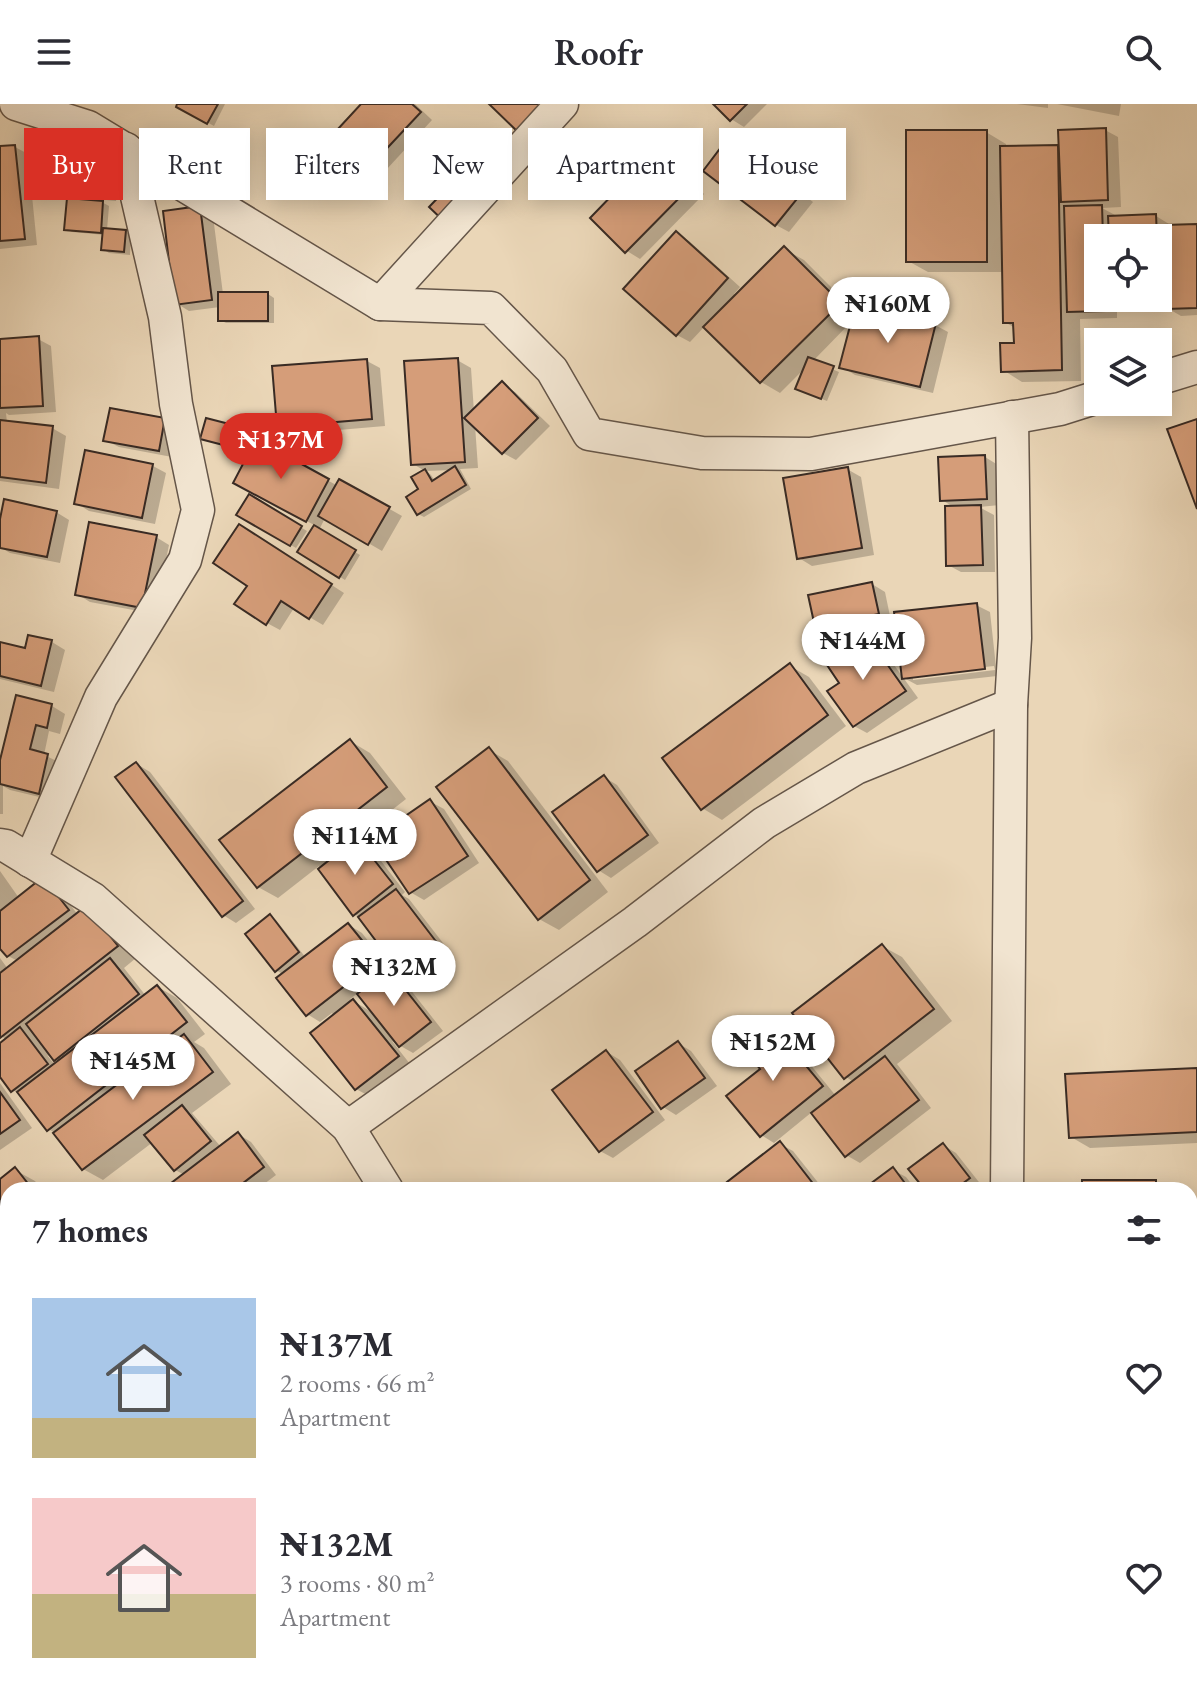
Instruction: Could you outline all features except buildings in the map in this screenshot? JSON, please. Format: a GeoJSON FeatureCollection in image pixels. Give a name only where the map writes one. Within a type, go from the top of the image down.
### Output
{"type":"FeatureCollection","features":[{"type":"Feature","properties":{"kind":"street"},"geometry":{"type":"LineString","coordinates":[[18,104],[88,127],[380,304],[491,308],[552,370],[589,434],[702,453],[811,454],[1060,409],[1084,401]]}},
{"type":"Feature","properties":{"kind":"street"},"geometry":{"type":"LineString","coordinates":[[380,304],[562,104]]}},
{"type":"Feature","properties":{"kind":"street"},"geometry":{"type":"LineString","coordinates":[[30,861],[101,697],[185,560],[198,510],[176,404],[165,317],[126,149]]}},
{"type":"Feature","properties":{"kind":"street"},"geometry":{"type":"LineString","coordinates":[[1172,375],[1197,367]]}},
{"type":"Feature","properties":{"kind":"street"},"geometry":{"type":"LineString","coordinates":[[1007,1182],[1011,705],[1015,638],[1012,417]]}},
{"type":"Feature","properties":{"kind":"street"},"geometry":{"type":"LineString","coordinates":[[348,1127],[635,922],[764,823],[856,768],[1011,705]]}},
{"type":"Feature","properties":{"kind":"street"},"geometry":{"type":"LineString","coordinates":[[0,845],[93,899],[348,1127],[382,1182]]}}]}
